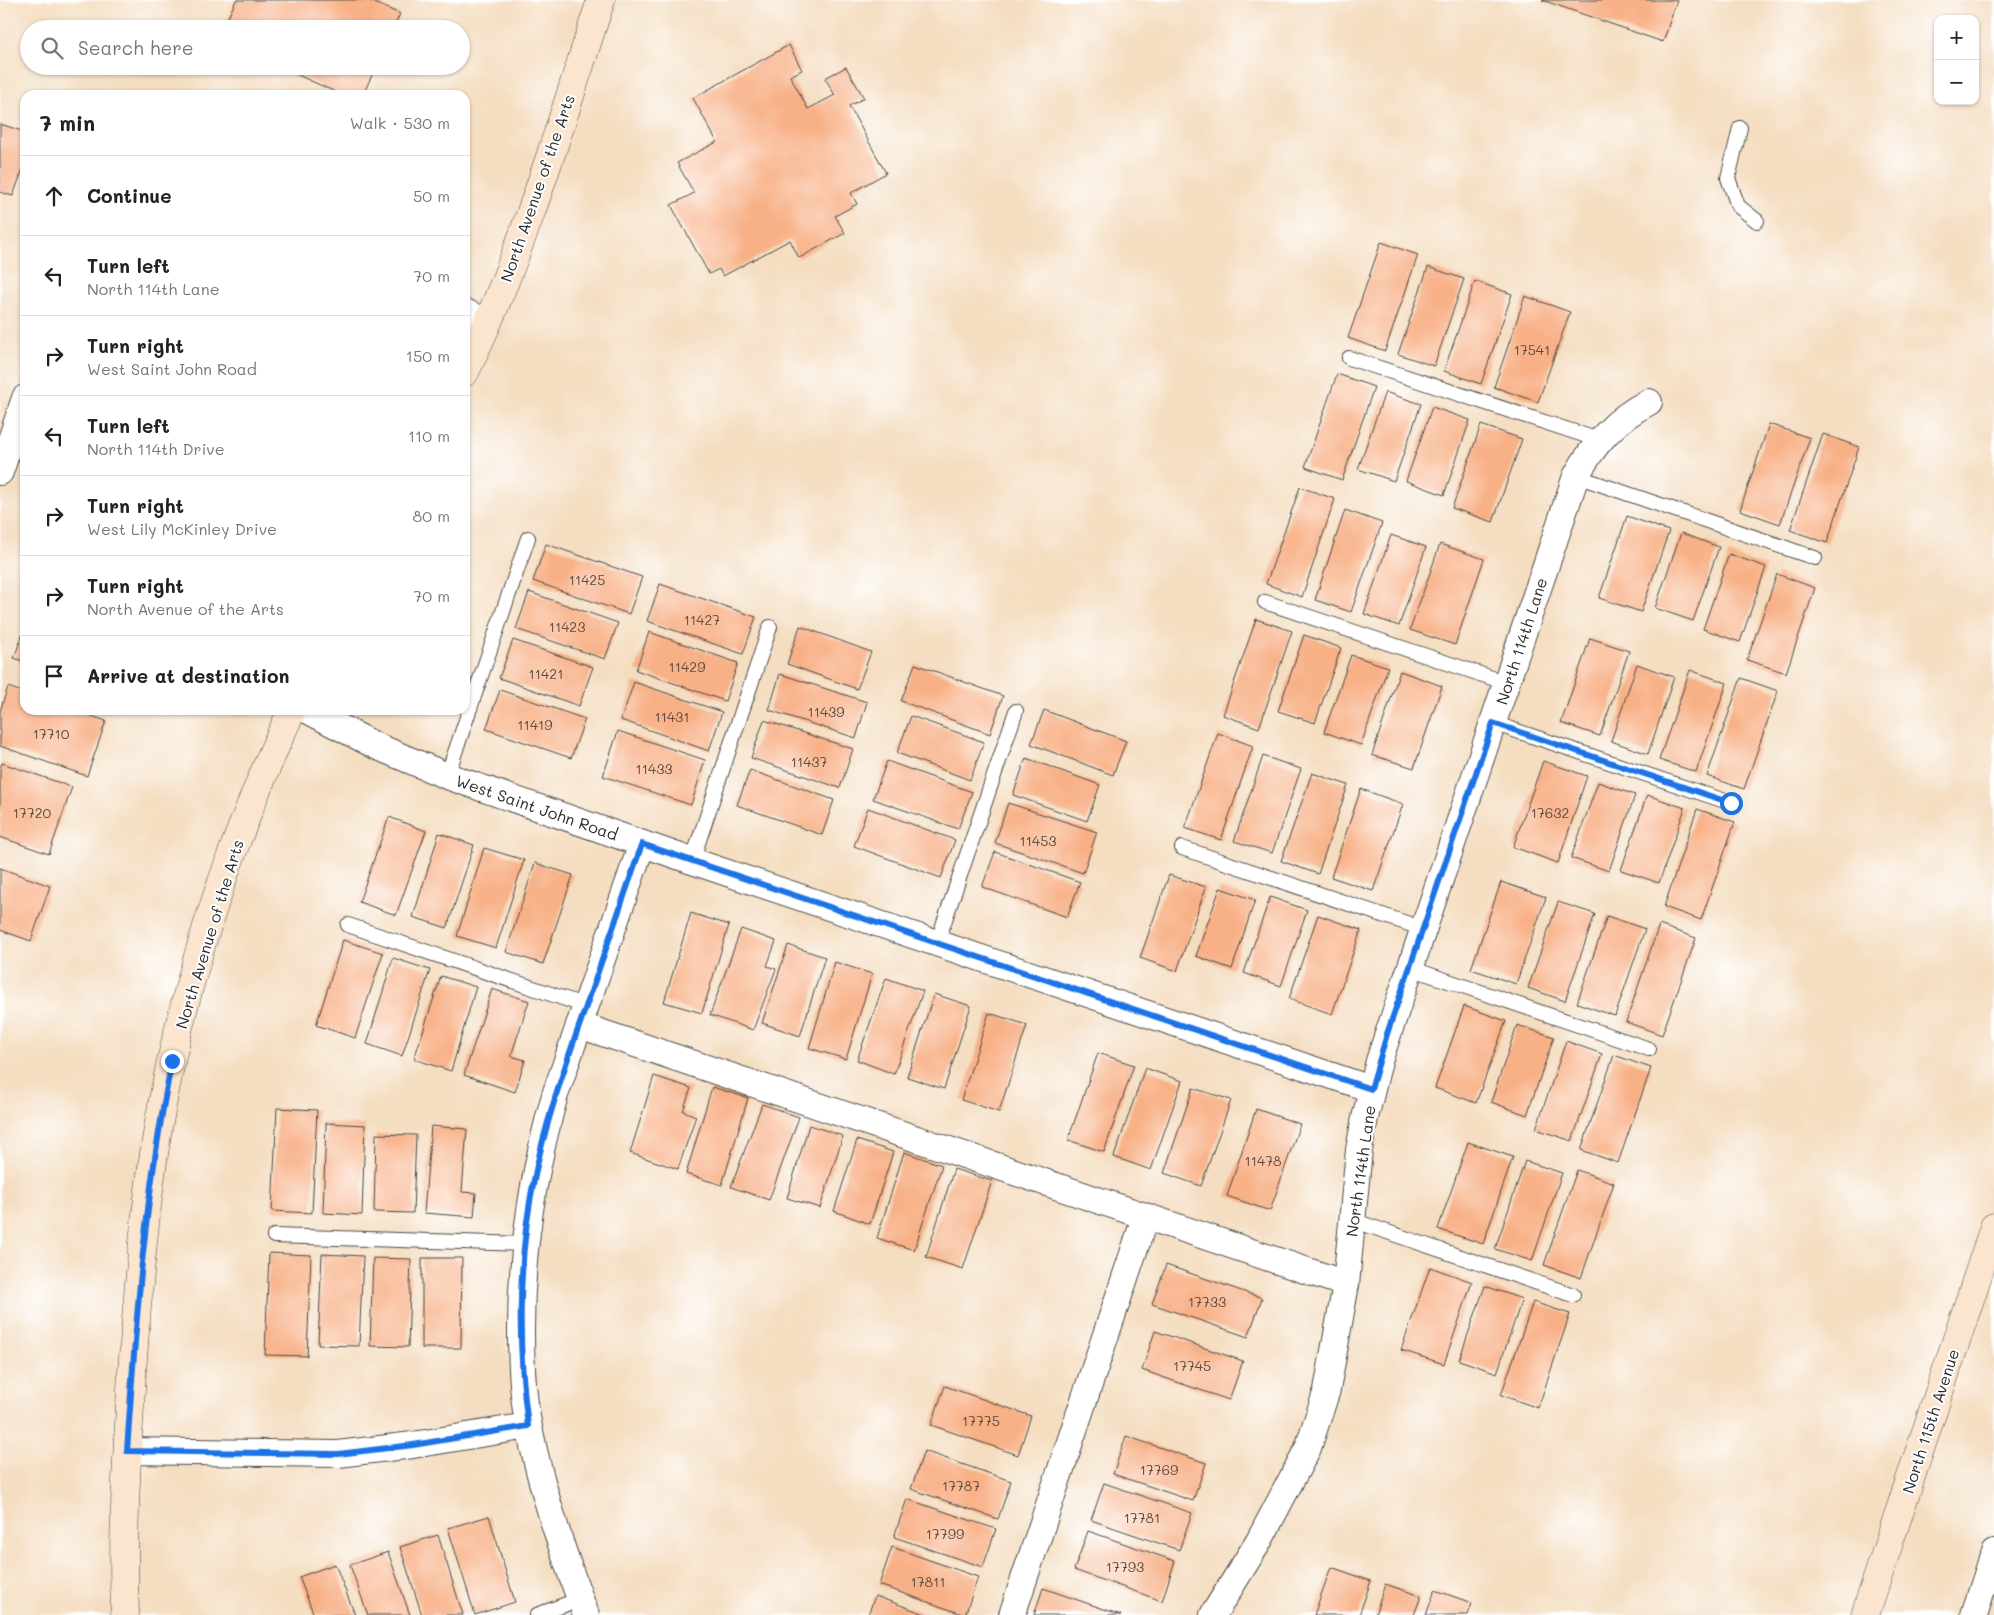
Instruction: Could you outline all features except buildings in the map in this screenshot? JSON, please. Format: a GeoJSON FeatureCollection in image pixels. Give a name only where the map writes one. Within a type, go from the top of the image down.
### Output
{"type":"FeatureCollection","features":[{"type":"Feature","properties":{"kind":"street","name":"North Avenue of the Arts"},"geometry":{"type":"LineString","coordinates":[[470,347],[476,317],[506,278],[538,190],[601,0]]}},
{"type":"Feature","properties":{"kind":"street","name":"North 114th Lane"},"geometry":{"type":"LineString","coordinates":[[1213,1615],[1259,1541],[1308,1448],[1327,1390],[1346,1284],[1359,1150],[1371,1089],[1576,476],[1599,440],[1632,410],[1649,402]]}},
{"type":"Feature","properties":{"kind":"street"},"geometry":{"type":"LineString","coordinates":[[0,472],[20,413]]}},
{"type":"Feature","properties":{"kind":"street","name":"North Avenue of the Arts"},"geometry":{"type":"LineString","coordinates":[[125,1615],[127,1451],[136,1310],[146,1215],[160,1121],[186,1000],[219,892],[258,788],[290,715]]}},
{"type":"Feature","properties":{"kind":"street","name":"West Saint John Road"},"geometry":{"type":"LineString","coordinates":[[317,715],[376,746],[447,776],[692,861],[1371,1089]]}},
{"type":"Feature","properties":{"kind":"street"},"geometry":{"type":"LineString","coordinates":[[583,1607],[548,1509],[528,1426],[521,1354],[525,1244],[535,1171],[556,1094],[642,844]]}},
{"type":"Feature","properties":{"kind":"street"},"geometry":{"type":"LineString","coordinates":[[583,1016],[1145,1218],[1346,1284]]}},
{"type":"Feature","properties":{"kind":"street"},"geometry":{"type":"LineString","coordinates":[[1012,1615],[1145,1218]]}},
{"type":"Feature","properties":{"kind":"street","name":"North 115th Avenue"},"geometry":{"type":"LineString","coordinates":[[1865,1615],[1994,1227]]}},
{"type":"Feature","properties":{"kind":"street"},"geometry":{"type":"LineString","coordinates":[[127,1451],[338,1454],[413,1445],[528,1426]]}},
{"type":"Feature","properties":{"kind":"street"},"geometry":{"type":"LineString","coordinates":[[1974,1615],[1994,1554]]}},
{"type":"Feature","properties":{"kind":"lane"},"geometry":{"type":"LineString","coordinates":[[1740,128],[1728,178],[1738,206],[1757,221]]}},
{"type":"Feature","properties":{"kind":"lane"},"geometry":{"type":"LineString","coordinates":[[1349,358],[1599,440]]}},
{"type":"Feature","properties":{"kind":"lane"},"geometry":{"type":"LineString","coordinates":[[1576,476],[1815,558]]}},
{"type":"Feature","properties":{"kind":"lane"},"geometry":{"type":"LineString","coordinates":[[470,708],[528,538]]}},
{"type":"Feature","properties":{"kind":"lane"},"geometry":{"type":"LineString","coordinates":[[1264,602],[1507,683]]}},
{"type":"Feature","properties":{"kind":"lane"},"geometry":{"type":"LineString","coordinates":[[692,861],[770,627]]}},
{"type":"Feature","properties":{"kind":"lane"},"geometry":{"type":"LineString","coordinates":[[937,943],[1016,711]]}},
{"type":"Feature","properties":{"kind":"lane"},"geometry":{"type":"LineString","coordinates":[[447,776],[468,715]]}},
{"type":"Feature","properties":{"kind":"lane"},"geometry":{"type":"LineString","coordinates":[[1493,723],[1731,803]]}},
{"type":"Feature","properties":{"kind":"lane"},"geometry":{"type":"LineString","coordinates":[[1182,848],[1424,928]]}},
{"type":"Feature","properties":{"kind":"lane"},"geometry":{"type":"LineString","coordinates":[[348,925],[583,1016]]}},
{"type":"Feature","properties":{"kind":"lane"},"geometry":{"type":"LineString","coordinates":[[1410,968],[1649,1048]]}},
{"type":"Feature","properties":{"kind":"lane"},"geometry":{"type":"LineString","coordinates":[[1352,1220],[1573,1295]]}},
{"type":"Feature","properties":{"kind":"lane"},"geometry":{"type":"LineString","coordinates":[[274,1236],[525,1244]]}},
{"type":"Feature","properties":{"kind":"lane"},"geometry":{"type":"LineString","coordinates":[[537,1615],[583,1607]]}},
{"type":"Feature","properties":{"kind":"route"},"geometry":{"type":"LineString","coordinates":[[172,1061],[149,1186],[136,1310],[127,1451],[338,1454],[413,1445],[528,1426],[521,1354],[521,1315],[525,1244],[535,1171],[556,1094],[642,844],[1371,1089],[1387,1034],[1493,723],[1731,803]]}}]}
